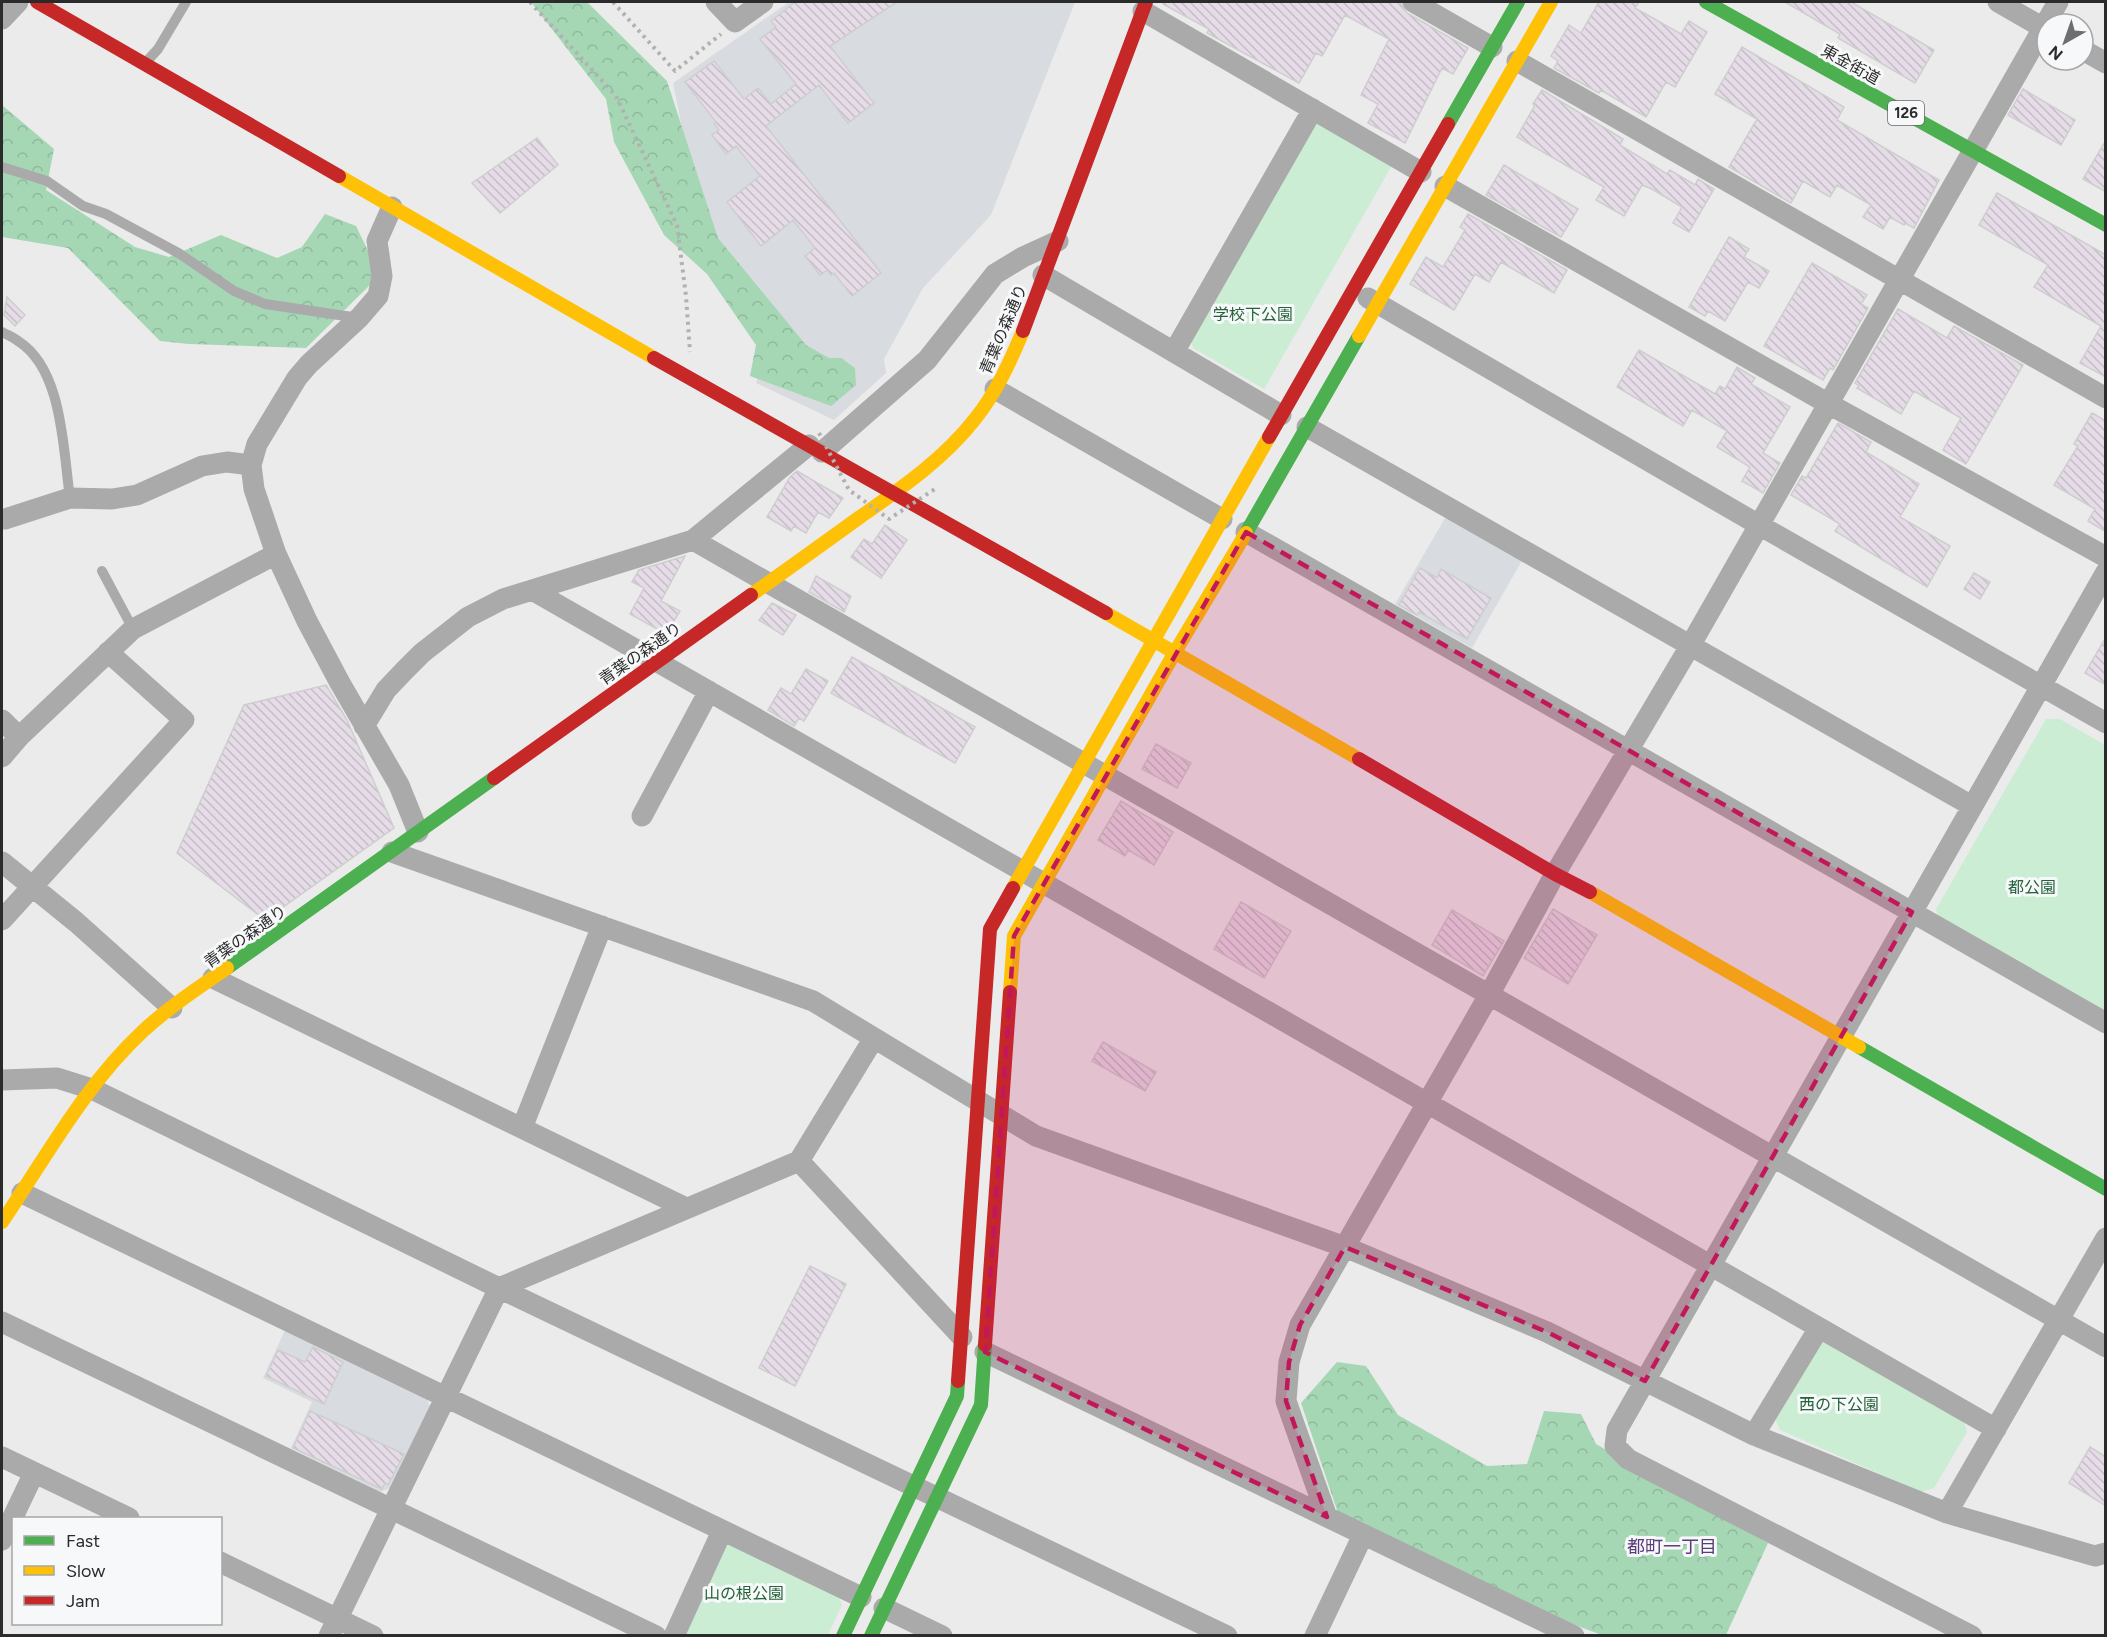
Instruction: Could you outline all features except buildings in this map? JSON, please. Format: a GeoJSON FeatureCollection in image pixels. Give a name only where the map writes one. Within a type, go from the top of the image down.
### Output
{"type":"FeatureCollection","features":[{"type":"Feature","properties":{"kind":"main road"},"geometry":{"type":"LineString","coordinates":[[37,2],[687,376],[817,443],[894,493],[1175,652],[1556,874],[1581,886],[2106,1189]]}},
{"type":"Feature","properties":{"kind":"main road"},"geometry":{"type":"LineString","coordinates":[[843,1635],[957,1396],[990,929],[1518,2]]}},
{"type":"Feature","properties":{"kind":"main road"},"geometry":{"type":"LineString","coordinates":[[871,1635],[981,1405],[1014,936],[1175,652],[1551,2]]}},
{"type":"Feature","properties":{"kind":"main road","name":"東金街道"},"geometry":{"type":"LineString","coordinates":[[1706,2],[2106,225]]}},
{"type":"Feature","properties":{"kind":"main road","name":"青葉の森通り"},"geometry":{"type":"LineString","coordinates":[[2,1222],[92,1089],[135,1038],[213,978],[894,493],[946,450],[975,419],[995,389],[1017,346],[1144,6]]}},
{"type":"Feature","properties":{"kind":"street"},"geometry":{"type":"LineString","coordinates":[[2,19],[18,2]]}},
{"type":"Feature","properties":{"kind":"street"},"geometry":{"type":"LineString","coordinates":[[716,2],[735,22],[763,2]]}},
{"type":"Feature","properties":{"kind":"street"},"geometry":{"type":"LineString","coordinates":[[1413,2],[1492,47]]}},
{"type":"Feature","properties":{"kind":"street"},"geometry":{"type":"LineString","coordinates":[[1998,2],[2035,22]]}},
{"type":"Feature","properties":{"kind":"street"},"geometry":{"type":"LineString","coordinates":[[1144,6],[1421,172]]}},
{"type":"Feature","properties":{"kind":"street"},"geometry":{"type":"LineString","coordinates":[[1327,1517],[1286,1401],[1289,1362],[1300,1325],[1556,874],[1690,646],[1827,403],[2035,45]]}},
{"type":"Feature","properties":{"kind":"street"},"geometry":{"type":"LineString","coordinates":[[1516,61],[2106,398]]}},
{"type":"Feature","properties":{"kind":"street"},"geometry":{"type":"LineString","coordinates":[[1174,352],[1313,109]]}},
{"type":"Feature","properties":{"kind":"street"},"geometry":{"type":"LineString","coordinates":[[1445,186],[1827,403],[2106,557]]}},
{"type":"Feature","properties":{"kind":"street"},"geometry":{"type":"LineString","coordinates":[[392,207],[377,241],[382,276],[378,296],[359,318],[297,378],[257,444],[251,465],[254,489],[276,554],[307,621],[399,785],[418,832]]}},
{"type":"Feature","properties":{"kind":"street"},"geometry":{"type":"LineString","coordinates":[[364,726],[386,690],[422,653],[468,617],[503,599],[693,540],[927,360],[995,274],[1023,257],[1058,241]]}},
{"type":"Feature","properties":{"kind":"street"},"geometry":{"type":"LineString","coordinates":[[1043,275],[1281,415]]}},
{"type":"Feature","properties":{"kind":"street"},"geometry":{"type":"LineString","coordinates":[[1353,290],[2106,723]]}},
{"type":"Feature","properties":{"kind":"street"},"geometry":{"type":"LineString","coordinates":[[995,389],[1222,519]]}},
{"type":"Feature","properties":{"kind":"street"},"geometry":{"type":"LineString","coordinates":[[1307,427],[1972,807]]}},
{"type":"Feature","properties":{"kind":"street"},"geometry":{"type":"LineString","coordinates":[[3,520],[70,498],[112,499],[137,495],[202,466],[227,462],[251,465]]}},
{"type":"Feature","properties":{"kind":"street"},"geometry":{"type":"LineString","coordinates":[[1246,532],[2106,1023]]}},
{"type":"Feature","properties":{"kind":"street"},"geometry":{"type":"LineString","coordinates":[[693,540],[2106,1347]]}},
{"type":"Feature","properties":{"kind":"street"},"geometry":{"type":"LineString","coordinates":[[2,757],[134,628],[276,554]]}},
{"type":"Feature","properties":{"kind":"street"},"geometry":{"type":"LineString","coordinates":[[1972,1635],[1628,1458],[1615,1446],[1617,1430],[2106,572]]}},
{"type":"Feature","properties":{"kind":"street"},"geometry":{"type":"LineString","coordinates":[[532,590],[1996,1430]]}},
{"type":"Feature","properties":{"kind":"street"},"geometry":{"type":"LineString","coordinates":[[2,920],[184,720],[108,652]]}},
{"type":"Feature","properties":{"kind":"street"},"geometry":{"type":"LineString","coordinates":[[642,816],[709,692]]}},
{"type":"Feature","properties":{"kind":"street"},"geometry":{"type":"LineString","coordinates":[[2,720],[20,737]]}},
{"type":"Feature","properties":{"kind":"street"},"geometry":{"type":"LineString","coordinates":[[392,852],[813,1001],[1036,1136],[1345,1247],[1547,1332],[1754,1435],[1947,1513],[2095,1556],[2106,1553]]}},
{"type":"Feature","properties":{"kind":"street"},"geometry":{"type":"LineString","coordinates":[[2,862],[76,922],[172,1008]]}},
{"type":"Feature","properties":{"kind":"street"},"geometry":{"type":"LineString","coordinates":[[522,1128],[602,926]]}},
{"type":"Feature","properties":{"kind":"street"},"geometry":{"type":"LineString","coordinates":[[213,978],[686,1208]]}},
{"type":"Feature","properties":{"kind":"street"},"geometry":{"type":"LineString","coordinates":[[333,1627],[499,1288],[800,1161],[874,1038]]}},
{"type":"Feature","properties":{"kind":"street"},"geometry":{"type":"LineString","coordinates":[[2,1080],[57,1078],[92,1089],[499,1288],[1227,1635]]}},
{"type":"Feature","properties":{"kind":"street"},"geometry":{"type":"LineString","coordinates":[[800,1161],[962,1336]]}},
{"type":"Feature","properties":{"kind":"street"},"geometry":{"type":"LineString","coordinates":[[22,1193],[861,1597]]}},
{"type":"Feature","properties":{"kind":"street"},"geometry":{"type":"LineString","coordinates":[[1947,1513],[2106,1238]]}},
{"type":"Feature","properties":{"kind":"street"},"geometry":{"type":"LineString","coordinates":[[2,1322],[656,1635]]}},
{"type":"Feature","properties":{"kind":"street"},"geometry":{"type":"LineString","coordinates":[[1754,1435],[1819,1328]]}},
{"type":"Feature","properties":{"kind":"street"},"geometry":{"type":"LineString","coordinates":[[985,1352],[1574,1635]]}},
{"type":"Feature","properties":{"kind":"street"},"geometry":{"type":"LineString","coordinates":[[2,1457],[127,1517]]}},
{"type":"Feature","properties":{"kind":"street"},"geometry":{"type":"LineString","coordinates":[[13,1517],[34,1473]]}},
{"type":"Feature","properties":{"kind":"street"},"geometry":{"type":"LineString","coordinates":[[2,1540],[12,1519]]}},
{"type":"Feature","properties":{"kind":"street"},"geometry":{"type":"LineString","coordinates":[[674,1635],[722,1531]]}},
{"type":"Feature","properties":{"kind":"street"},"geometry":{"type":"LineString","coordinates":[[1315,1635],[1363,1534]]}},
{"type":"Feature","properties":{"kind":"street"},"geometry":{"type":"LineString","coordinates":[[222,1563],[333,1627],[373,1635]]}},
{"type":"Feature","properties":{"kind":"street"},"geometry":{"type":"LineString","coordinates":[[884,1608],[942,1635]]}},
{"type":"Feature","properties":{"kind":"lane"},"geometry":{"type":"LineString","coordinates":[[144,64],[158,49],[186,2]]}},
{"type":"Feature","properties":{"kind":"lane"},"geometry":{"type":"LineString","coordinates":[[2,167],[47,181],[82,206],[106,214],[180,254],[234,291],[265,304],[359,318]]}},
{"type":"Feature","properties":{"kind":"lane"},"geometry":{"type":"LineString","coordinates":[[2,332],[20,341],[40,363],[56,398],[70,498]]}},
{"type":"Feature","properties":{"kind":"lane"},"geometry":{"type":"LineString","coordinates":[[102,572],[134,628]]}},
{"type":"Feature","properties":{"kind":"path"},"geometry":{"type":"LineString","coordinates":[[530,2],[616,96],[678,225],[691,358],[687,376]]}},
{"type":"Feature","properties":{"kind":"path"},"geometry":{"type":"LineString","coordinates":[[613,2],[675,71],[735,22]]}},
{"type":"Feature","properties":{"kind":"path"},"geometry":{"type":"LineString","coordinates":[[817,443],[849,490],[889,519],[938,487]]}},
{"type":"Feature","properties":{"kind":"highlighted area"},"geometry":{"type":"Polygon","coordinates":[[[1246,532],[1912,912],[1645,1381],[1547,1332],[1345,1247],[1300,1325],[1289,1362],[1286,1401],[1327,1517],[985,1352],[1014,936],[1246,532]]]}},
{"type":"Feature","properties":{"kind":"shaded area"},"geometry":{"type":"Polygon","coordinates":[[[789,2],[1075,2],[991,215],[923,288],[884,359],[886,373],[834,420],[756,383],[776,328],[698,207],[673,83],[789,2]]]}},
{"type":"Feature","properties":{"kind":"shaded area"},"geometry":{"type":"Polygon","coordinates":[[[1448,513],[1524,557],[1472,648],[1395,604],[1448,513]]]}},
{"type":"Feature","properties":{"kind":"shaded area"},"geometry":{"type":"Polygon","coordinates":[[[286,1328],[426,1396],[431,1409],[395,1486],[380,1492],[291,1448],[312,1402],[263,1378],[286,1328]]]}},
{"type":"Feature","properties":{"kind":"green space"},"geometry":{"type":"Polygon","coordinates":[[[531,2],[587,2],[667,81],[718,238],[806,345],[829,358],[841,358],[855,368],[856,385],[831,406],[750,376],[756,345],[707,274],[664,235],[614,142],[606,99],[531,2]]]}},
{"type":"Feature","properties":{"kind":"green space"},"geometry":{"type":"Polygon","coordinates":[[[2,105],[54,149],[46,190],[135,247],[169,257],[221,235],[277,258],[302,247],[325,214],[356,226],[371,257],[372,283],[306,348],[160,341],[68,248],[2,237],[2,105]]]}},
{"type":"Feature","properties":{"kind":"green space","name":"学校下公園"},"geometry":{"type":"Polygon","coordinates":[[[1325,120],[1394,162],[1264,389],[1193,348],[1189,331],[1307,126],[1325,120]]]}},
{"type":"Feature","properties":{"kind":"green space","name":"都公園"},"geometry":{"type":"Polygon","coordinates":[[[2046,719],[2060,719],[2105,745],[2105,1013],[1939,919],[1936,909],[2046,719]]]}},
{"type":"Feature","properties":{"kind":"green space","name":"西の下公園"},"geometry":{"type":"Polygon","coordinates":[[[1827,1342],[1963,1419],[1967,1432],[1934,1488],[1921,1492],[1780,1430],[1774,1416],[1815,1344],[1827,1342]]]}},
{"type":"Feature","properties":{"kind":"green space"},"geometry":{"type":"Polygon","coordinates":[[[1337,1362],[1366,1366],[1398,1415],[1487,1466],[1527,1464],[1544,1411],[1581,1414],[1596,1444],[1768,1543],[1726,1635],[1602,1635],[1561,1620],[1338,1513],[1301,1403],[1337,1362]]]}},
{"type":"Feature","properties":{"kind":"green space","name":"山の根公園"},"geometry":{"type":"Polygon","coordinates":[[[730,1540],[836,1591],[842,1605],[828,1635],[681,1636],[722,1542],[730,1540]]]}},
{"type":"Feature","properties":{"kind":"traffic: fast"},"geometry":{"type":"LineString","coordinates":[[1448,124],[1518,2]]}},
{"type":"Feature","properties":{"kind":"traffic: fast"},"geometry":{"type":"LineString","coordinates":[[1706,2],[2106,225]]}},
{"type":"Feature","properties":{"kind":"traffic: fast"},"geometry":{"type":"LineString","coordinates":[[1246,533],[1359,336]]}},
{"type":"Feature","properties":{"kind":"traffic: fast"},"geometry":{"type":"LineString","coordinates":[[227,968],[494,778]]}},
{"type":"Feature","properties":{"kind":"traffic: fast"},"geometry":{"type":"LineString","coordinates":[[1859,1047],[2106,1189]]}},
{"type":"Feature","properties":{"kind":"traffic: fast"},"geometry":{"type":"LineString","coordinates":[[871,1636],[981,1405],[985,1345]]}},
{"type":"Feature","properties":{"kind":"traffic: fast"},"geometry":{"type":"LineString","coordinates":[[843,1636],[957,1396],[958,1381]]}},
{"type":"Feature","properties":{"kind":"traffic: slow"},"geometry":{"type":"LineString","coordinates":[[1359,336],[1551,2]]}},
{"type":"Feature","properties":{"kind":"traffic: slow"},"geometry":{"type":"LineString","coordinates":[[339,176],[654,358]]}},
{"type":"Feature","properties":{"kind":"traffic: slow"},"geometry":{"type":"LineString","coordinates":[[751,595],[906,484],[950,447],[990,399],[1023,331]]}},
{"type":"Feature","properties":{"kind":"traffic: slow"},"geometry":{"type":"LineString","coordinates":[[1013,888],[1269,437]]}},
{"type":"Feature","properties":{"kind":"traffic: slow"},"geometry":{"type":"LineString","coordinates":[[1010,992],[1014,936],[1175,652],[1246,533]]}},
{"type":"Feature","properties":{"kind":"traffic: slow"},"geometry":{"type":"LineString","coordinates":[[1106,613],[1359,759]]}},
{"type":"Feature","properties":{"kind":"traffic: slow"},"geometry":{"type":"LineString","coordinates":[[1590,892],[1859,1047]]}},
{"type":"Feature","properties":{"kind":"traffic: slow"},"geometry":{"type":"LineString","coordinates":[[2,1222],[67,1122],[122,1052],[163,1014],[227,968]]}},
{"type":"Feature","properties":{"kind":"traffic: jam"},"geometry":{"type":"LineString","coordinates":[[37,2],[339,176]]}},
{"type":"Feature","properties":{"kind":"traffic: jam"},"geometry":{"type":"LineString","coordinates":[[1023,331],[1146,2]]}},
{"type":"Feature","properties":{"kind":"traffic: jam"},"geometry":{"type":"LineString","coordinates":[[1269,437],[1448,124]]}},
{"type":"Feature","properties":{"kind":"traffic: jam"},"geometry":{"type":"LineString","coordinates":[[654,358],[1106,613]]}},
{"type":"Feature","properties":{"kind":"traffic: jam"},"geometry":{"type":"LineString","coordinates":[[494,778],[751,595]]}},
{"type":"Feature","properties":{"kind":"traffic: jam"},"geometry":{"type":"LineString","coordinates":[[1359,759],[1555,874],[1590,892]]}},
{"type":"Feature","properties":{"kind":"traffic: jam"},"geometry":{"type":"LineString","coordinates":[[958,1381],[990,929],[1013,888]]}},
{"type":"Feature","properties":{"kind":"traffic: jam"},"geometry":{"type":"LineString","coordinates":[[985,1345],[1010,992]]}},
{"type":"Feature","properties":{"kind":"district","name":"都町一丁目"},"geometry":{"type":"Point","coordinates":[1672,1547]}}]}
